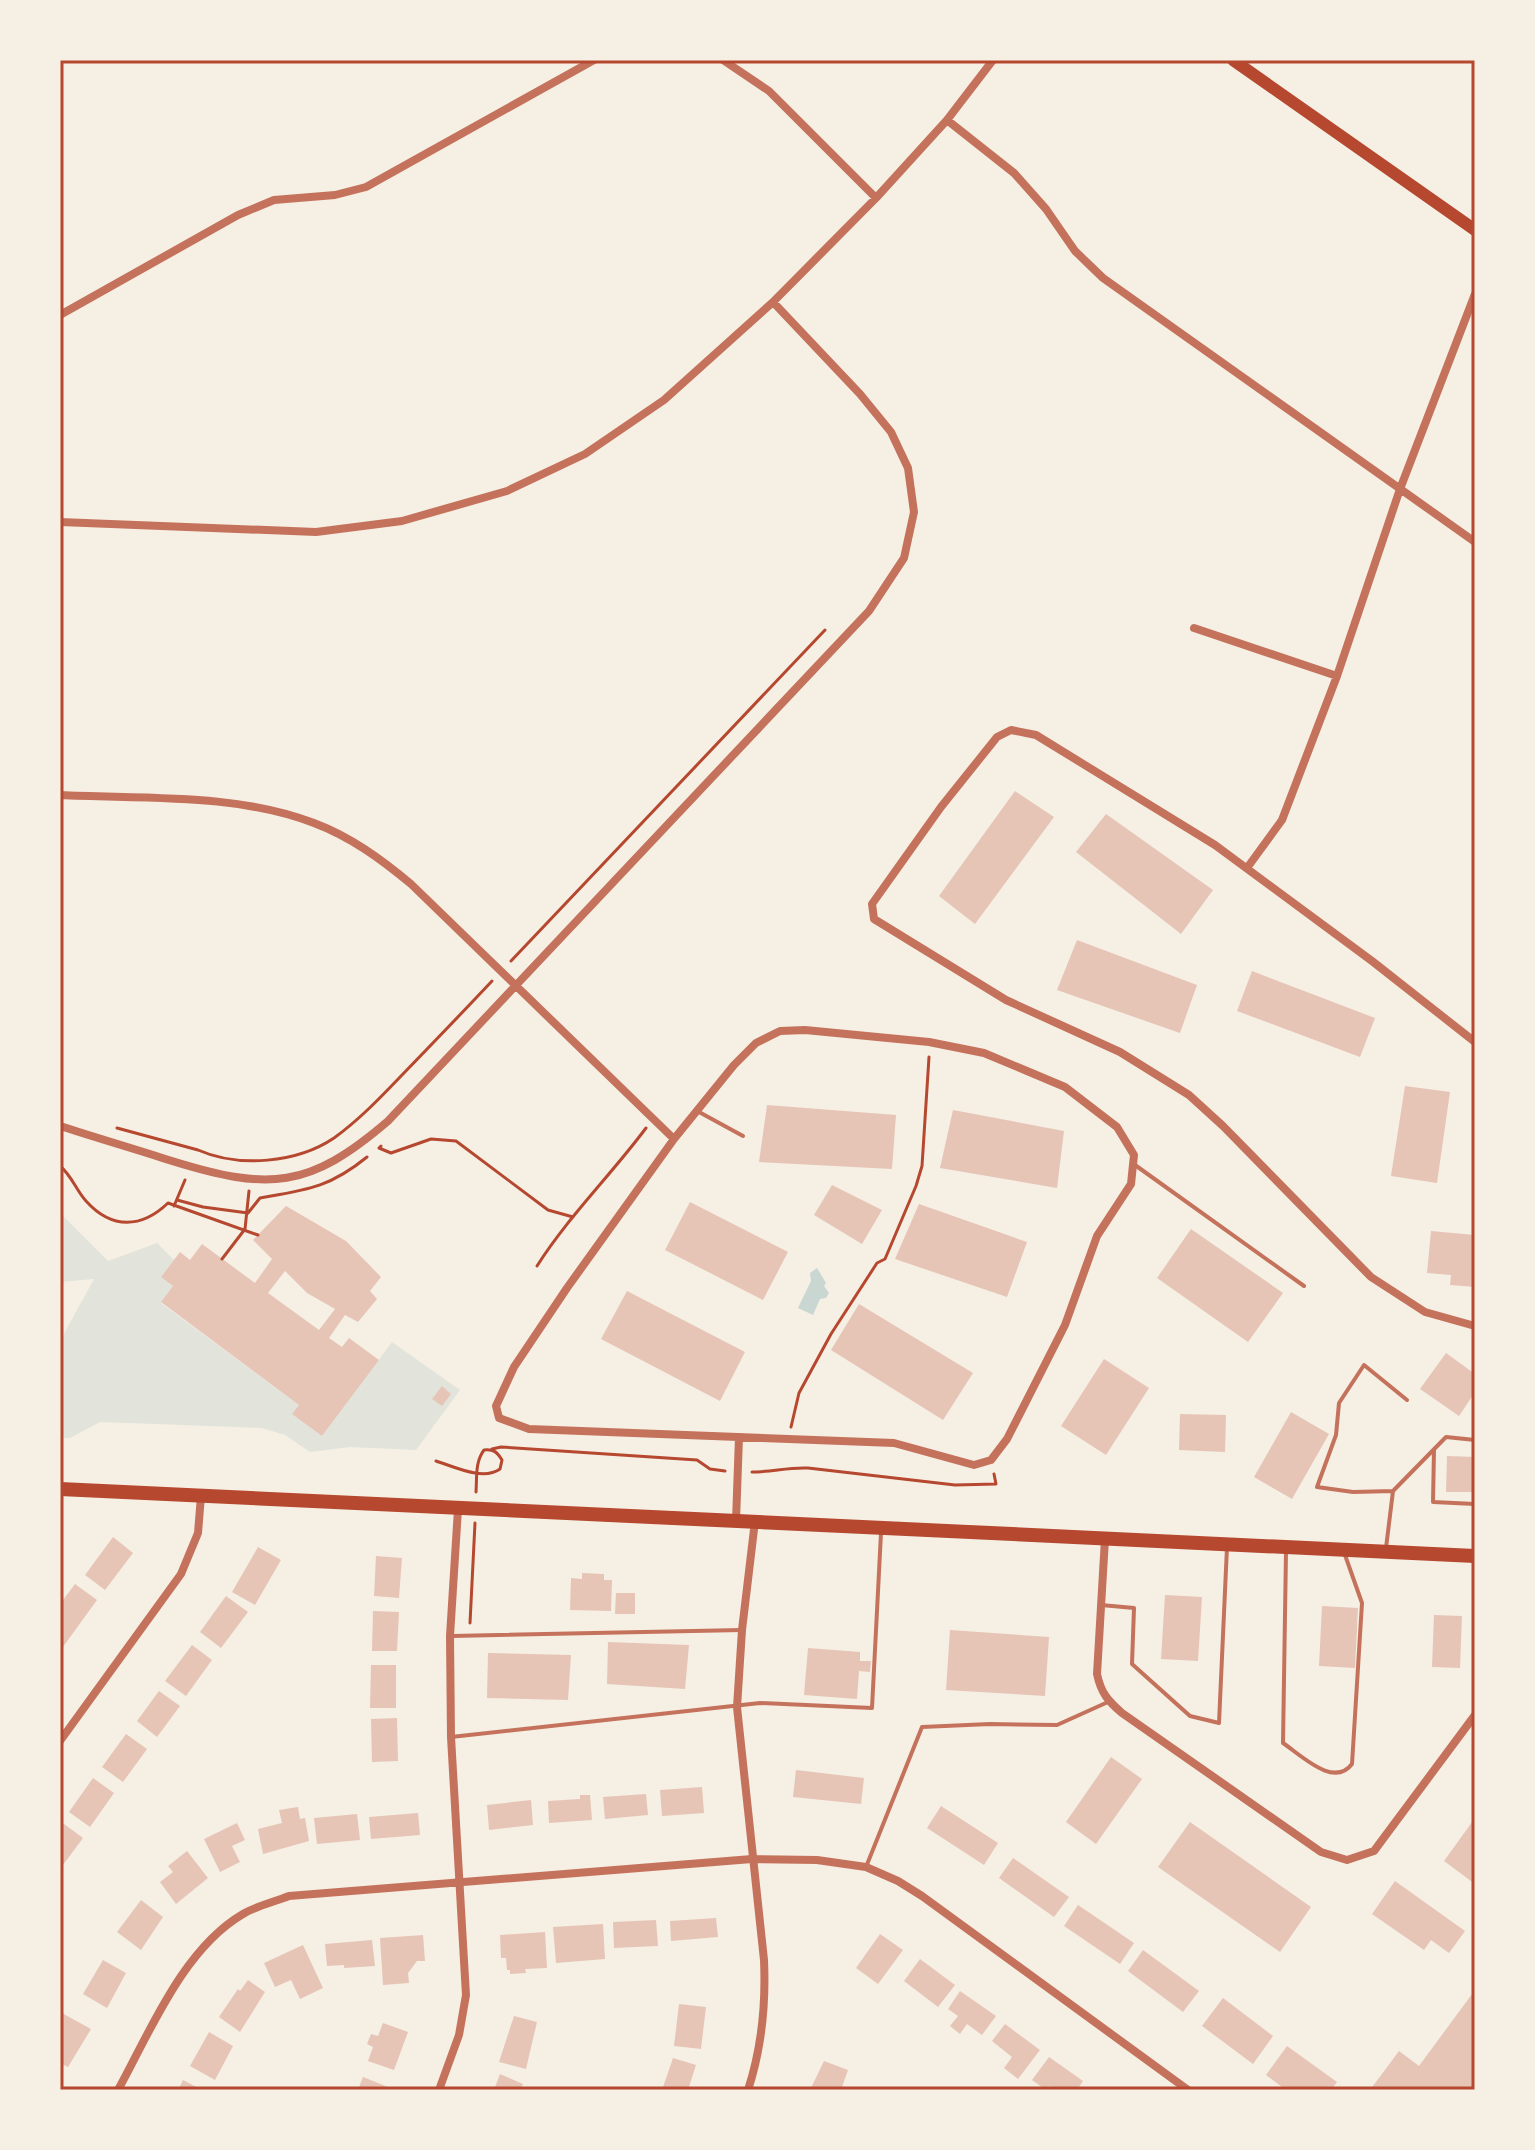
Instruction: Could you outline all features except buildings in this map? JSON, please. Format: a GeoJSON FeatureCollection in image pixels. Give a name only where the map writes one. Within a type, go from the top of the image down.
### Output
{"type":"FeatureCollection","features":[{"type":"Feature","properties":{"kind":"main road"},"geometry":{"type":"LineString","coordinates":[[1233,60],[1475,230]]}},
{"type":"Feature","properties":{"kind":"main road"},"geometry":{"type":"LineString","coordinates":[[60,1489],[1475,1556]]}},
{"type":"Feature","properties":{"kind":"street"},"geometry":{"type":"LineString","coordinates":[[60,315],[238,215],[274,200],[335,195],[366,187],[594,60]]}},
{"type":"Feature","properties":{"kind":"street"},"geometry":{"type":"LineString","coordinates":[[723,60],[769,91],[876,198]]}},
{"type":"Feature","properties":{"kind":"street"},"geometry":{"type":"LineString","coordinates":[[60,522],[316,532],[402,521],[507,491],[585,454],[664,400],[773,302],[876,198],[947,120],[993,60]]}},
{"type":"Feature","properties":{"kind":"street"},"geometry":{"type":"LineString","coordinates":[[947,120],[1014,173],[1046,209],[1075,251],[1103,278],[1475,542]]}},
{"type":"Feature","properties":{"kind":"street"},"geometry":{"type":"LineString","coordinates":[[1247,868],[1282,820],[1337,676],[1400,489],[1475,294]]}},
{"type":"Feature","properties":{"kind":"street"},"geometry":{"type":"LineString","coordinates":[[60,1126],[199,1170],[249,1180],[304,1174],[348,1155],[388,1121],[869,611],[904,558],[914,512],[908,468],[891,432],[860,394],[773,302]]}},
{"type":"Feature","properties":{"kind":"street"},"geometry":{"type":"LineString","coordinates":[[1194,628],[1337,676]]}},
{"type":"Feature","properties":{"kind":"street"},"geometry":{"type":"LineString","coordinates":[[1475,1042],[1215,845],[1036,735],[1011,730],[997,737],[872,904],[874,919],[1006,1000],[1120,1052],[1189,1095],[1371,1277],[1425,1312],[1475,1326]]}},
{"type":"Feature","properties":{"kind":"street"},"geometry":{"type":"LineString","coordinates":[[60,795],[239,805],[311,822],[349,839],[389,865],[674,1139]]}},
{"type":"Feature","properties":{"kind":"street"},"geometry":{"type":"LineString","coordinates":[[780,1031],[822,1031],[929,1042],[984,1053],[1065,1087],[1117,1127],[1134,1155],[1131,1184],[1097,1236],[1065,1325],[1007,1439],[991,1460],[974,1465],[894,1443],[529,1429],[499,1418],[496,1406],[514,1367],[567,1288],[674,1139],[734,1065],[756,1043],[780,1031]]}},
{"type":"Feature","properties":{"kind":"street"},"geometry":{"type":"LineString","coordinates":[[736,1521],[739,1437]]}},
{"type":"Feature","properties":{"kind":"street"},"geometry":{"type":"LineString","coordinates":[[60,1741],[181,1574],[198,1533],[201,1496]]}},
{"type":"Feature","properties":{"kind":"street"},"geometry":{"type":"LineString","coordinates":[[439,2090],[459,2035],[466,1995],[451,1737],[450,1636],[458,1509]]}},
{"type":"Feature","properties":{"kind":"street"},"geometry":{"type":"LineString","coordinates":[[748,2090],[758,2059],[766,1999],[737,1707],[742,1630],[755,1521]]}},
{"type":"Feature","properties":{"kind":"street"},"geometry":{"type":"LineString","coordinates":[[1105,1539],[1097,1674],[1100,1689],[1109,1702],[1321,1852],[1347,1860],[1374,1851],[1475,1715]]}},
{"type":"Feature","properties":{"kind":"street"},"geometry":{"type":"LineString","coordinates":[[118,2090],[184,1972],[209,1941],[243,1914],[289,1896],[752,1859],[817,1860],[866,1867],[898,1881],[1188,2090]]}},
{"type":"Feature","properties":{"kind":"lane"},"geometry":{"type":"LineString","coordinates":[[697,1111],[743,1136]]}},
{"type":"Feature","properties":{"kind":"lane"},"geometry":{"type":"LineString","coordinates":[[1133,1164],[1304,1286]]}},
{"type":"Feature","properties":{"kind":"lane"},"geometry":{"type":"LineString","coordinates":[[1393,1491],[1353,1492],[1317,1487],[1336,1435],[1339,1403],[1364,1365],[1407,1400]]}},
{"type":"Feature","properties":{"kind":"lane"},"geometry":{"type":"LineString","coordinates":[[1386,1551],[1393,1491],[1446,1437],[1475,1440]]}},
{"type":"Feature","properties":{"kind":"lane"},"geometry":{"type":"LineString","coordinates":[[1434,1448],[1433,1502],[1475,1504]]}},
{"type":"Feature","properties":{"kind":"lane"},"geometry":{"type":"LineString","coordinates":[[451,1737],[760,1703],[872,1708],[881,1526]]}},
{"type":"Feature","properties":{"kind":"lane"},"geometry":{"type":"LineString","coordinates":[[1101,1605],[1134,1608],[1132,1664],[1140,1674],[1190,1716],[1219,1723],[1227,1544]]}},
{"type":"Feature","properties":{"kind":"lane"},"geometry":{"type":"LineString","coordinates":[[1286,1547],[1283,1743],[1327,1772],[1338,1775],[1346,1772],[1352,1764],[1362,1603],[1343,1549]]}},
{"type":"Feature","properties":{"kind":"lane"},"geometry":{"type":"LineString","coordinates":[[450,1636],[742,1630]]}},
{"type":"Feature","properties":{"kind":"lane"},"geometry":{"type":"LineString","coordinates":[[866,1867],[922,1727],[1057,1725],[1109,1702]]}},
{"type":"Feature","properties":{"kind":"path"},"geometry":{"type":"LineString","coordinates":[[198,1150],[209,1155],[247,1161],[296,1156],[333,1139],[375,1102],[501,972],[825,630]]}},
{"type":"Feature","properties":{"kind":"path"},"geometry":{"type":"LineString","coordinates":[[789,1438],[799,1393],[831,1334],[877,1263],[885,1259],[916,1186],[922,1166],[929,1042]]}},
{"type":"Feature","properties":{"kind":"path"},"geometry":{"type":"LineString","coordinates":[[537,1266],[573,1217],[617,1168],[653,1118]]}},
{"type":"Feature","properties":{"kind":"path"},"geometry":{"type":"LineString","coordinates":[[389,1138],[379,1148],[391,1153],[431,1139],[456,1141],[548,1210],[573,1217]]}},
{"type":"Feature","properties":{"kind":"path"},"geometry":{"type":"LineString","coordinates":[[60,1166],[86,1202],[109,1219],[128,1223],[153,1217],[168,1203],[258,1235]]}},
{"type":"Feature","properties":{"kind":"path"},"geometry":{"type":"LineString","coordinates":[[222,1259],[245,1229],[249,1180]]}},
{"type":"Feature","properties":{"kind":"path"},"geometry":{"type":"LineString","coordinates":[[477,1462],[484,1450],[501,1447],[697,1460],[710,1469],[738,1472],[771,1472],[789,1467],[955,1485],[996,1484],[991,1460]]}},
{"type":"Feature","properties":{"kind":"path"},"geometry":{"type":"LineString","coordinates":[[436,1461],[467,1471],[494,1473],[500,1469],[502,1460],[492,1449]]}},
{"type":"Feature","properties":{"kind":"path"},"geometry":{"type":"LineString","coordinates":[[466,1627],[471,1623],[472,1579]]}},
{"type":"Feature","properties":{"kind":"shaded area"},"geometry":{"type":"Polygon","coordinates":[[[63,1216],[108,1261],[157,1243],[174,1260],[161,1277],[173,1286],[161,1303],[299,1405],[293,1414],[322,1436],[392,1342],[460,1390],[416,1450],[350,1447],[310,1452],[285,1435],[262,1428],[100,1422],[70,1438],[60,1438],[60,1341],[94,1279],[60,1282],[60,1217],[63,1216]]]}},
{"type":"Feature","properties":{"kind":"shaded area"},"geometry":{"type":"Polygon","coordinates":[[[817,1268],[829,1293],[826,1298],[820,1299],[813,1315],[798,1308],[811,1281],[810,1273],[817,1268]]]}}]}
